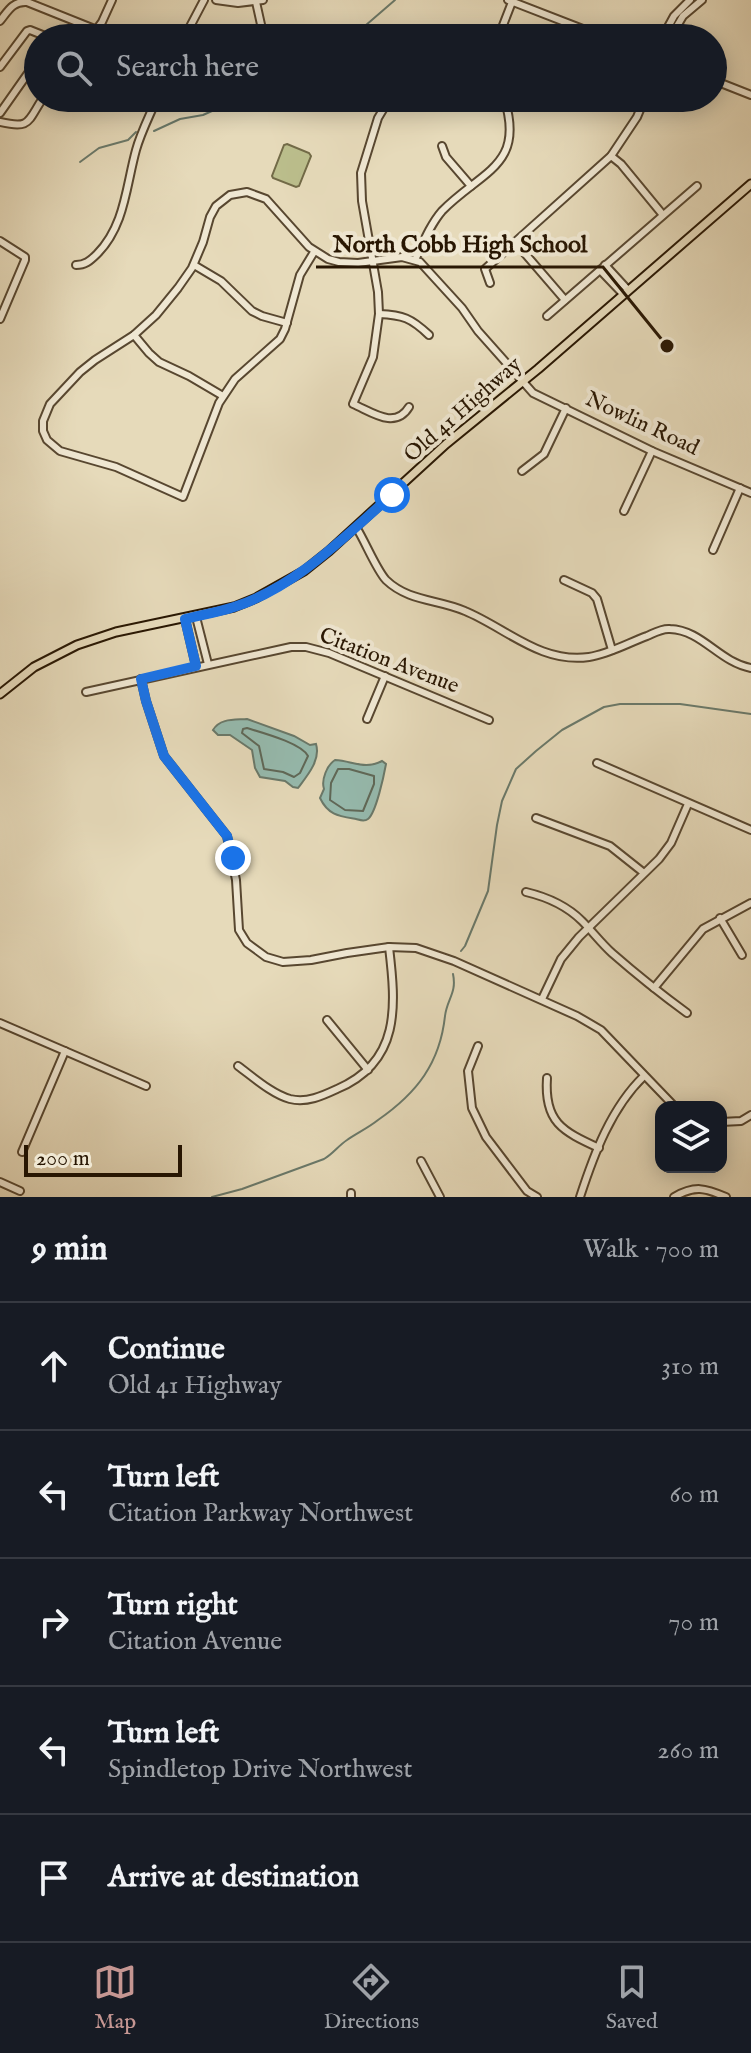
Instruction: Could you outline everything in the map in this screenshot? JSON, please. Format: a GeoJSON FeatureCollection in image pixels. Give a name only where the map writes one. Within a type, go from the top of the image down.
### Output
{"type":"FeatureCollection","features":[{"type":"Feature","properties":{"kind":"main road","name":"Old 41 Highway"},"geometry":{"type":"LineString","coordinates":[[0,694],[34,667],[77,645],[116,632],[234,607],[304,571],[446,444],[751,184]]}},
{"type":"Feature","properties":{"kind":"street"},"geometry":{"type":"LineString","coordinates":[[100,24],[112,0]]}},
{"type":"Feature","properties":{"kind":"street"},"geometry":{"type":"LineString","coordinates":[[191,24],[204,0]]}},
{"type":"Feature","properties":{"kind":"street"},"geometry":{"type":"LineString","coordinates":[[216,0],[238,3],[260,1],[262,24]]}},
{"type":"Feature","properties":{"kind":"street"},"geometry":{"type":"LineString","coordinates":[[670,24],[690,0]]}},
{"type":"Feature","properties":{"kind":"street"},"geometry":{"type":"LineString","coordinates":[[678,24],[702,0]]}},
{"type":"Feature","properties":{"kind":"street"},"geometry":{"type":"LineString","coordinates":[[503,24],[510,1],[570,24]]}},
{"type":"Feature","properties":{"kind":"street"},"geometry":{"type":"LineString","coordinates":[[0,21],[13,5],[27,2],[82,24]]}},
{"type":"Feature","properties":{"kind":"street"},"geometry":{"type":"LineString","coordinates":[[0,67],[24,35]]}},
{"type":"Feature","properties":{"kind":"street"},"geometry":{"type":"LineString","coordinates":[[0,113],[24,79]]}},
{"type":"Feature","properties":{"kind":"street"},"geometry":{"type":"LineString","coordinates":[[727,86],[751,95]]}},
{"type":"Feature","properties":{"kind":"street"},"geometry":{"type":"LineString","coordinates":[[0,122],[18,126],[24,124],[33,112]]}},
{"type":"Feature","properties":{"kind":"street"},"geometry":{"type":"LineString","coordinates":[[76,265],[83,265],[93,258],[114,233],[137,147],[151,112]]}},
{"type":"Feature","properties":{"kind":"street"},"geometry":{"type":"LineString","coordinates":[[382,112],[361,173],[362,201],[379,314],[373,357],[353,404],[394,419],[404,415],[409,407]]}},
{"type":"Feature","properties":{"kind":"street"},"geometry":{"type":"LineString","coordinates":[[314,252],[297,284],[283,334],[276,344],[240,374],[223,396],[183,497],[116,467],[60,451],[47,440],[43,431],[46,409],[95,360],[134,335],[156,315],[194,265],[210,217],[225,198],[241,192],[266,199],[314,252],[339,262],[358,263],[397,257],[415,260],[438,217],[498,162],[509,143],[511,127],[507,112]]}},
{"type":"Feature","properties":{"kind":"street"},"geometry":{"type":"LineString","coordinates":[[490,283],[485,269],[611,156],[639,112]]}},
{"type":"Feature","properties":{"kind":"street"},"geometry":{"type":"LineString","coordinates":[[442,146],[446,157],[471,186]]}},
{"type":"Feature","properties":{"kind":"street"},"geometry":{"type":"LineString","coordinates":[[611,156],[663,215]]}},
{"type":"Feature","properties":{"kind":"street"},"geometry":{"type":"LineString","coordinates":[[547,316],[697,186]]}},
{"type":"Feature","properties":{"kind":"street"},"geometry":{"type":"LineString","coordinates":[[0,241],[25,260],[0,319]]}},
{"type":"Feature","properties":{"kind":"street"},"geometry":{"type":"LineString","coordinates":[[515,242],[565,300]]}},
{"type":"Feature","properties":{"kind":"street","name":"Nowlin Road"},"geometry":{"type":"LineString","coordinates":[[415,260],[425,266],[536,395],[652,451],[751,493]]}},
{"type":"Feature","properties":{"kind":"street"},"geometry":{"type":"LineString","coordinates":[[194,265],[221,281],[252,311],[287,323]]}},
{"type":"Feature","properties":{"kind":"street"},"geometry":{"type":"LineString","coordinates":[[603,267],[626,292]]}},
{"type":"Feature","properties":{"kind":"street"},"geometry":{"type":"LineString","coordinates":[[379,314],[408,318],[429,335]]}},
{"type":"Feature","properties":{"kind":"street"},"geometry":{"type":"LineString","coordinates":[[134,335],[159,362],[223,396]]}},
{"type":"Feature","properties":{"kind":"street"},"geometry":{"type":"LineString","coordinates":[[522,471],[544,454],[566,408]]}},
{"type":"Feature","properties":{"kind":"street"},"geometry":{"type":"LineString","coordinates":[[624,511],[652,451]]}},
{"type":"Feature","properties":{"kind":"street"},"geometry":{"type":"LineString","coordinates":[[713,550],[740,488]]}},
{"type":"Feature","properties":{"kind":"street"},"geometry":{"type":"LineString","coordinates":[[356,527],[384,578],[401,592],[465,611],[524,644],[551,655],[588,657],[666,628],[693,635],[724,658],[751,668]]}},
{"type":"Feature","properties":{"kind":"street"},"geometry":{"type":"LineString","coordinates":[[564,580],[592,593],[597,599],[612,650]]}},
{"type":"Feature","properties":{"kind":"street"},"geometry":{"type":"LineString","coordinates":[[196,617],[208,664]]}},
{"type":"Feature","properties":{"kind":"street"},"geometry":{"type":"LineString","coordinates":[[185,619],[196,666]]}},
{"type":"Feature","properties":{"kind":"street","name":"Citation Avenue"},"geometry":{"type":"LineString","coordinates":[[86,692],[196,666],[291,647],[306,647],[329,653],[489,720]]}},
{"type":"Feature","properties":{"kind":"street"},"geometry":{"type":"LineString","coordinates":[[367,719],[385,676]]}},
{"type":"Feature","properties":{"kind":"street"},"geometry":{"type":"LineString","coordinates":[[141,679],[164,756],[227,836],[236,880],[239,930],[247,943],[266,957],[283,962],[389,947],[416,948],[441,957],[542,999],[601,1030],[669,1101]]}},
{"type":"Feature","properties":{"kind":"street"},"geometry":{"type":"LineString","coordinates":[[597,763],[751,830]]}},
{"type":"Feature","properties":{"kind":"street"},"geometry":{"type":"LineString","coordinates":[[542,999],[561,959],[579,937],[659,859],[671,843],[688,804]]}},
{"type":"Feature","properties":{"kind":"street"},"geometry":{"type":"LineString","coordinates":[[536,818],[610,846],[644,873]]}},
{"type":"Feature","properties":{"kind":"street"},"geometry":{"type":"LineString","coordinates":[[526,892],[559,903],[581,920],[608,949],[687,1013]]}},
{"type":"Feature","properties":{"kind":"street"},"geometry":{"type":"LineString","coordinates":[[654,988],[703,929],[751,903]]}},
{"type":"Feature","properties":{"kind":"street"},"geometry":{"type":"LineString","coordinates":[[720,918],[742,955]]}},
{"type":"Feature","properties":{"kind":"street"},"geometry":{"type":"LineString","coordinates":[[238,1066],[286,1098],[301,1101],[345,1086],[368,1070],[382,1054],[389,1036],[394,1003],[389,947]]}},
{"type":"Feature","properties":{"kind":"street"},"geometry":{"type":"LineString","coordinates":[[327,1020],[368,1070]]}},
{"type":"Feature","properties":{"kind":"street"},"geometry":{"type":"LineString","coordinates":[[0,1023],[146,1086]]}},
{"type":"Feature","properties":{"kind":"street"},"geometry":{"type":"LineString","coordinates":[[478,1046],[468,1071],[472,1108],[486,1137],[527,1191],[537,1197]]}},
{"type":"Feature","properties":{"kind":"street"},"geometry":{"type":"LineString","coordinates":[[22,1152],[65,1051]]}},
{"type":"Feature","properties":{"kind":"street"},"geometry":{"type":"LineString","coordinates":[[580,1197],[614,1112],[644,1076]]}},
{"type":"Feature","properties":{"kind":"street"},"geometry":{"type":"LineString","coordinates":[[547,1078],[547,1104],[553,1119],[566,1131],[599,1148]]}},
{"type":"Feature","properties":{"kind":"street"},"geometry":{"type":"LineString","coordinates":[[727,1122],[741,1121],[751,1115]]}},
{"type":"Feature","properties":{"kind":"street"},"geometry":{"type":"LineString","coordinates":[[421,1161],[440,1197]]}},
{"type":"Feature","properties":{"kind":"street"},"geometry":{"type":"LineString","coordinates":[[0,1182],[20,1191]]}},
{"type":"Feature","properties":{"kind":"street"},"geometry":{"type":"LineString","coordinates":[[674,1197],[690,1189],[706,1188],[726,1197]]}},
{"type":"Feature","properties":{"kind":"green space"},"geometry":{"type":"Polygon","coordinates":[[[287,144],[311,156],[296,187],[272,176],[287,144]]]}},
{"type":"Feature","properties":{"kind":"water"},"geometry":{"type":"Polygon","coordinates":[[[247,719],[310,745],[316,744],[315,762],[298,788],[285,781],[260,777],[252,750],[230,735],[218,735],[213,730],[224,722],[247,719]]]}},
{"type":"Feature","properties":{"kind":"water"},"geometry":{"type":"Polygon","coordinates":[[[335,760],[364,765],[382,761],[386,764],[377,802],[366,820],[335,814],[320,798],[325,773],[335,760]]]}},
{"type":"Feature","properties":{"kind":"waterway"},"geometry":{"type":"LineString","coordinates":[[367,24],[395,0]]}},
{"type":"Feature","properties":{"kind":"waterway"},"geometry":{"type":"LineString","coordinates":[[154,131],[180,119],[210,112]]}},
{"type":"Feature","properties":{"kind":"waterway"},"geometry":{"type":"LineString","coordinates":[[80,162],[99,148],[128,140],[136,132]]}},
{"type":"Feature","properties":{"kind":"waterway"},"geometry":{"type":"LineString","coordinates":[[461,951],[488,891],[502,801],[516,769],[536,751],[562,730],[604,707],[620,704],[680,704],[751,714]]}},
{"type":"Feature","properties":{"kind":"waterway"},"geometry":{"type":"LineString","coordinates":[[212,1197],[324,1159],[404,1099],[424,1076],[438,1048],[453,991],[453,974]]}},
{"type":"Feature","properties":{"kind":"place","name":"North Cobb High School"},"geometry":{"type":"Point","coordinates":[667,346]}},
{"type":"Feature","properties":{"kind":"route"},"geometry":{"type":"LineString","coordinates":[[233,858],[227,836],[164,756],[141,679],[196,666],[185,619],[234,607],[304,571],[392,495]]}}]}
